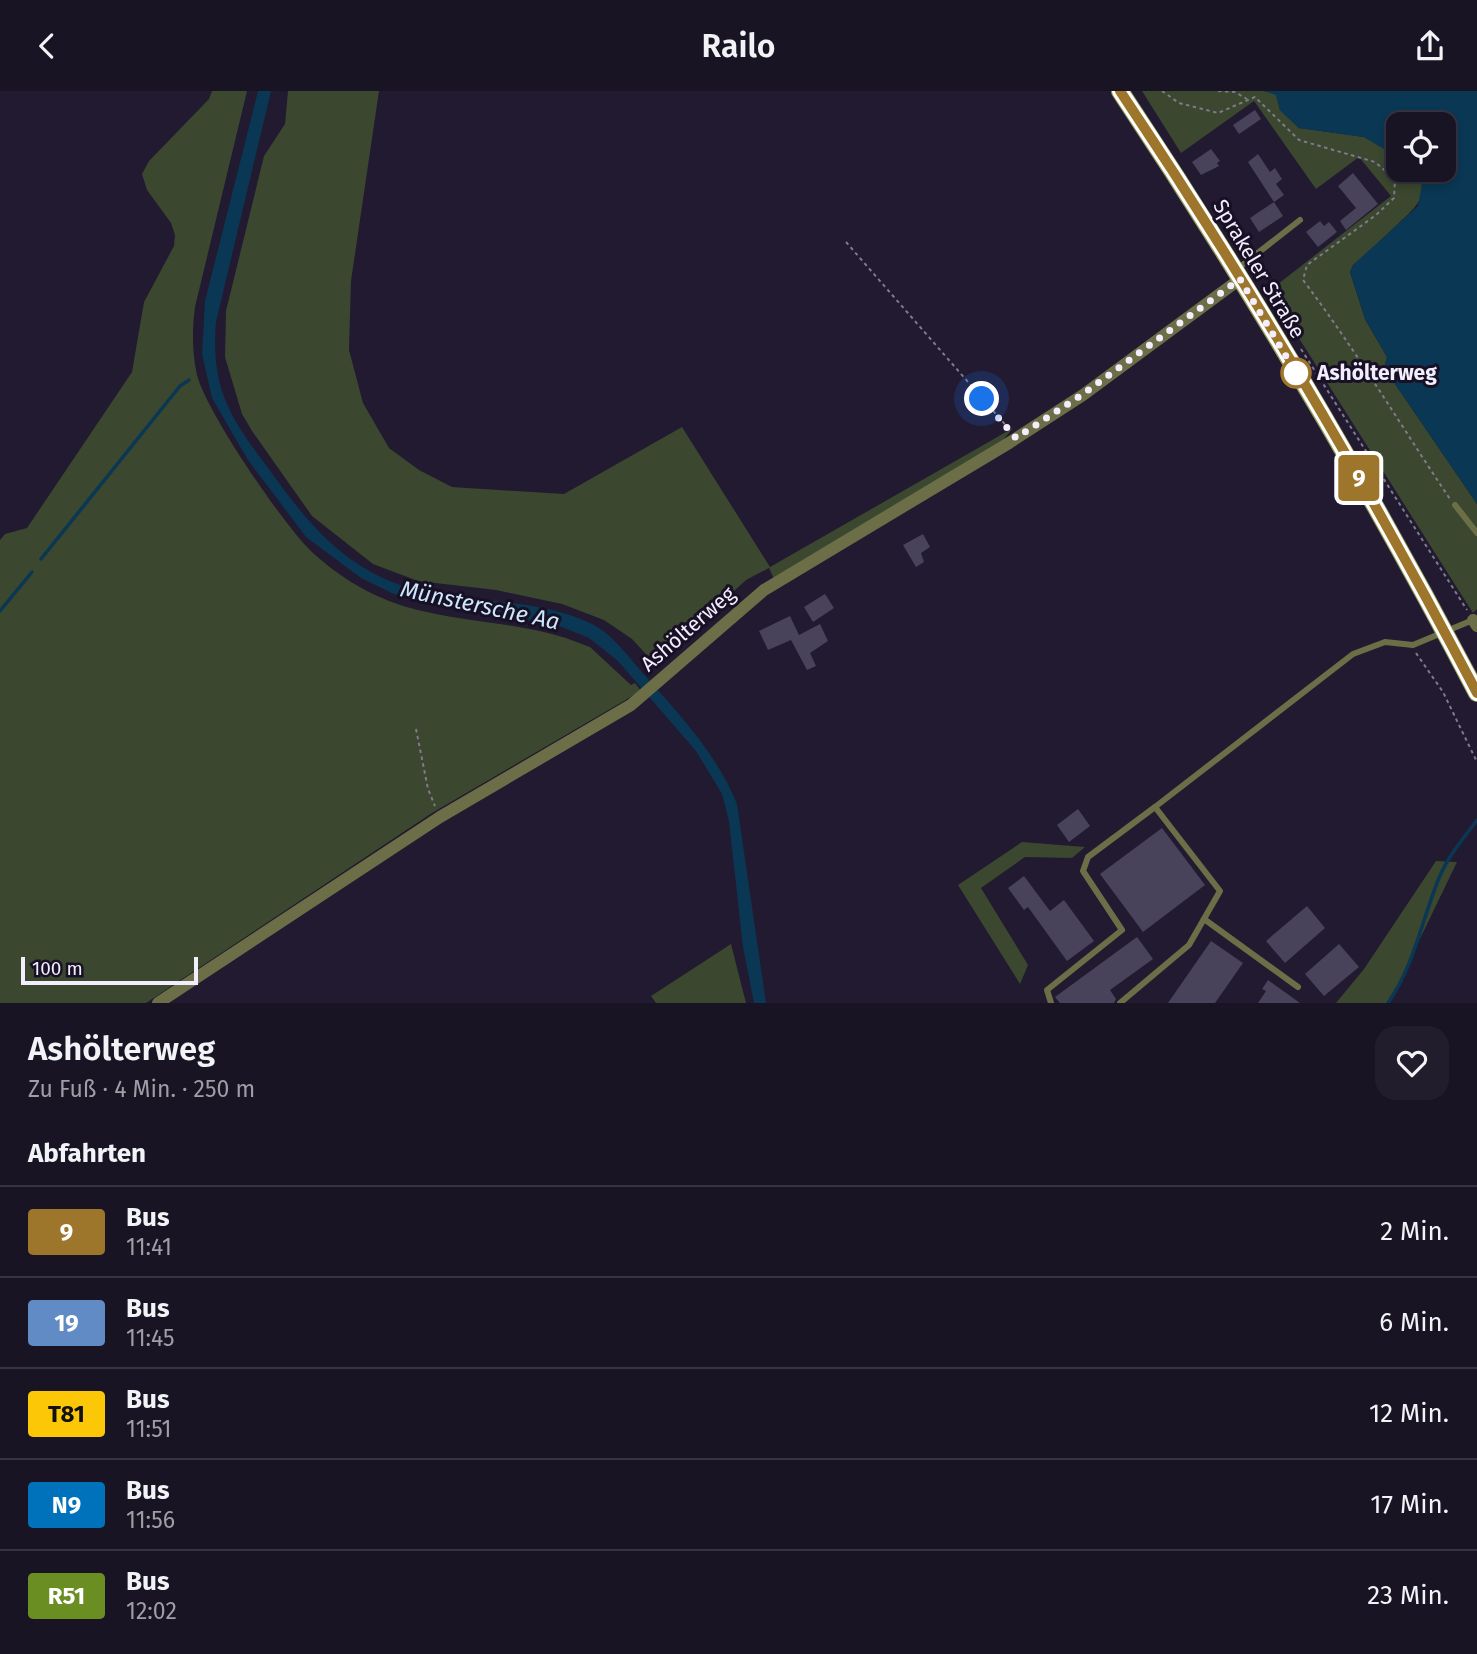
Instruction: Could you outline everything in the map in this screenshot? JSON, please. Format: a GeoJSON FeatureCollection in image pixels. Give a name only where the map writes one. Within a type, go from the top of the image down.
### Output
{"type":"FeatureCollection","features":[{"type":"Feature","properties":{"kind":"main road","name":"Sprakeler Straße"},"geometry":{"type":"LineString","coordinates":[[1120,91],[1238,275],[1387,524],[1477,693]]}},
{"type":"Feature","properties":{"kind":"street","name":"Ashölterweg"},"geometry":{"type":"LineString","coordinates":[[158,1003],[439,817],[638,700],[764,590],[1016,438],[1083,394],[1238,275]]}},
{"type":"Feature","properties":{"kind":"lane"},"geometry":{"type":"LineString","coordinates":[[1238,275],[1300,220]]}},
{"type":"Feature","properties":{"kind":"lane"},"geometry":{"type":"LineString","coordinates":[[1455,505],[1477,533]]}},
{"type":"Feature","properties":{"kind":"lane"},"geometry":{"type":"LineString","coordinates":[[1051,1003],[1046,990],[1122,930],[1083,871],[1088,857],[1353,654],[1385,642],[1413,645],[1443,629],[1476,621]]}},
{"type":"Feature","properties":{"kind":"lane"},"geometry":{"type":"LineString","coordinates":[[1120,1003],[1189,945],[1220,891],[1155,807]]}},
{"type":"Feature","properties":{"kind":"lane"},"geometry":{"type":"LineString","coordinates":[[1204,919],[1298,987]]}},
{"type":"Feature","properties":{"kind":"path"},"geometry":{"type":"LineString","coordinates":[[1162,91],[1179,103],[1218,113],[1255,97],[1299,140],[1376,162],[1395,179],[1394,198],[1376,215],[1307,265],[1303,281],[1334,321],[1408,438],[1455,505]]}},
{"type":"Feature","properties":{"kind":"path"},"geometry":{"type":"LineString","coordinates":[[1218,91],[1234,93],[1248,100]]}},
{"type":"Feature","properties":{"kind":"path"},"geometry":{"type":"LineString","coordinates":[[846,242],[1016,438]]}},
{"type":"Feature","properties":{"kind":"path"},"geometry":{"type":"LineString","coordinates":[[1296,341],[1476,621]]}},
{"type":"Feature","properties":{"kind":"path"},"geometry":{"type":"LineString","coordinates":[[1413,645],[1418,658],[1443,692],[1477,762]]}},
{"type":"Feature","properties":{"kind":"path"},"geometry":{"type":"LineString","coordinates":[[416,729],[428,789],[439,817]]}},
{"type":"Feature","properties":{"kind":"green space"},"geometry":{"type":"Polygon","coordinates":[[[212,91],[247,91],[195,307],[194,358],[197,375],[215,415],[266,495],[313,553],[368,592],[431,613],[566,638],[590,647],[631,685],[635,683],[641,691],[432,813],[146,1003],[0,1003],[0,540],[5,534],[27,528],[132,372],[144,302],[174,246],[175,235],[171,223],[147,190],[142,174],[149,161],[209,99],[212,91]]]}},
{"type":"Feature","properties":{"kind":"green space"},"geometry":{"type":"Polygon","coordinates":[[[288,91],[379,91],[351,281],[349,350],[363,403],[389,448],[419,470],[452,487],[564,494],[682,427],[770,567],[1013,428],[1003,440],[774,579],[769,568],[746,580],[655,664],[632,639],[604,620],[562,604],[496,590],[418,581],[373,564],[312,516],[242,414],[225,357],[226,311],[264,156],[285,124],[288,91]]]}},
{"type":"Feature","properties":{"kind":"green space"},"geometry":{"type":"Polygon","coordinates":[[[1142,91],[1264,91],[1276,94],[1280,110],[1299,128],[1364,137],[1386,150],[1386,182],[1420,182],[1422,193],[1416,206],[1353,265],[1350,272],[1365,319],[1387,357],[1385,364],[1391,378],[1477,504],[1477,609],[1473,613],[1269,291],[1391,196],[1359,157],[1316,189],[1254,101],[1181,153],[1142,91]]]}},
{"type":"Feature","properties":{"kind":"green space"},"geometry":{"type":"Polygon","coordinates":[[[1022,842],[1085,847],[1072,858],[1025,857],[981,888],[1028,965],[1020,984],[958,885],[1022,842]]]}},
{"type":"Feature","properties":{"kind":"green space"},"geometry":{"type":"Polygon","coordinates":[[[1436,861],[1457,862],[1389,1003],[1336,1003],[1364,969],[1436,861]]]}},
{"type":"Feature","properties":{"kind":"green space"},"geometry":{"type":"Polygon","coordinates":[[[731,944],[746,1003],[656,1003],[651,996],[731,944]]]}},
{"type":"Feature","properties":{"kind":"water","name":"Münstersche Aa"},"geometry":{"type":"Polygon","coordinates":[[[258,91],[271,91],[215,330],[220,383],[236,421],[282,488],[312,524],[328,541],[365,569],[387,580],[432,593],[525,605],[571,615],[599,628],[619,645],[707,750],[737,804],[766,1003],[754,1003],[743,947],[729,821],[722,794],[696,751],[618,661],[589,638],[562,627],[417,601],[394,594],[361,578],[306,537],[248,460],[212,398],[202,354],[205,301],[258,91]]]}},
{"type":"Feature","properties":{"kind":"water"},"geometry":{"type":"Polygon","coordinates":[[[1264,91],[1477,91],[1477,504],[1391,378],[1385,364],[1387,357],[1365,319],[1350,272],[1353,265],[1418,206],[1421,182],[1456,182],[1456,112],[1386,112],[1386,150],[1364,137],[1299,128],[1280,110],[1276,95],[1264,91]]]}},
{"type":"Feature","properties":{"kind":"building"},"geometry":{"type":"Polygon","coordinates":[[[1255,110],[1261,119],[1239,134],[1233,125],[1255,110]]]}},
{"type":"Feature","properties":{"kind":"building"},"geometry":{"type":"Polygon","coordinates":[[[1211,149],[1220,161],[1217,163],[1219,166],[1201,175],[1192,162],[1211,149]]]}},
{"type":"Feature","properties":{"kind":"building"},"geometry":{"type":"Polygon","coordinates":[[[1258,154],[1270,172],[1275,168],[1282,179],[1276,184],[1284,195],[1274,202],[1248,162],[1258,154]]]}},
{"type":"Feature","properties":{"kind":"building"},"geometry":{"type":"Polygon","coordinates":[[[1353,173],[1378,204],[1346,230],[1340,221],[1356,208],[1338,186],[1353,173]]]}},
{"type":"Feature","properties":{"kind":"building"},"geometry":{"type":"Polygon","coordinates":[[[1274,202],[1283,216],[1259,232],[1250,218],[1274,202]]]}},
{"type":"Feature","properties":{"kind":"building"},"geometry":{"type":"Polygon","coordinates":[[[1320,221],[1324,226],[1329,222],[1337,232],[1318,247],[1306,232],[1320,221]]]}},
{"type":"Feature","properties":{"kind":"building"},"geometry":{"type":"Polygon","coordinates":[[[923,534],[930,547],[921,553],[924,562],[916,567],[903,545],[923,534]]]}},
{"type":"Feature","properties":{"kind":"building"},"geometry":{"type":"Polygon","coordinates":[[[825,594],[834,608],[813,622],[804,607],[825,594]]]}},
{"type":"Feature","properties":{"kind":"building"},"geometry":{"type":"Polygon","coordinates":[[[790,616],[799,635],[820,624],[828,641],[810,653],[816,666],[807,670],[791,640],[768,650],[759,631],[790,616]]]}},
{"type":"Feature","properties":{"kind":"building"},"geometry":{"type":"Polygon","coordinates":[[[1078,809],[1090,826],[1069,842],[1057,825],[1078,809]]]}},
{"type":"Feature","properties":{"kind":"building"},"geometry":{"type":"Polygon","coordinates":[[[1162,828],[1205,885],[1143,932],[1100,874],[1162,828]]]}},
{"type":"Feature","properties":{"kind":"building"},"geometry":{"type":"Polygon","coordinates":[[[1024,876],[1050,911],[1064,900],[1094,941],[1067,961],[1028,907],[1024,910],[1008,888],[1024,876]]]}},
{"type":"Feature","properties":{"kind":"building"},"geometry":{"type":"Polygon","coordinates":[[[1307,906],[1325,928],[1285,963],[1266,941],[1307,906]]]}},
{"type":"Feature","properties":{"kind":"building"},"geometry":{"type":"Polygon","coordinates":[[[1137,937],[1153,959],[1110,990],[1116,999],[1114,1003],[1060,1003],[1055,997],[1137,937]]]}},
{"type":"Feature","properties":{"kind":"building"},"geometry":{"type":"Polygon","coordinates":[[[1211,941],[1243,963],[1215,1003],[1168,1003],[1211,941]]]}},
{"type":"Feature","properties":{"kind":"building"},"geometry":{"type":"Polygon","coordinates":[[[1339,944],[1359,967],[1324,996],[1305,974],[1339,944]]]}},
{"type":"Feature","properties":{"kind":"building"},"geometry":{"type":"Polygon","coordinates":[[[1268,980],[1300,1003],[1258,1003],[1266,991],[1262,989],[1268,980]]]}},
{"type":"Feature","properties":{"kind":"waterway"},"geometry":{"type":"LineString","coordinates":[[41,559],[180,386],[189,380]]}},
{"type":"Feature","properties":{"kind":"waterway"},"geometry":{"type":"LineString","coordinates":[[0,611],[32,572]]}},
{"type":"Feature","properties":{"kind":"waterway"},"geometry":{"type":"LineString","coordinates":[[1388,1003],[1405,974],[1443,870],[1477,820]]}},
{"type":"Feature","properties":{"kind":"bus line","name":"9"},"geometry":{"type":"LineString","coordinates":[[1120,91],[1240,279],[1387,524],[1477,693]]}},
{"type":"Feature","properties":{"kind":"place","name":"Ashölterweg"},"geometry":{"type":"Point","coordinates":[1296,373]}},
{"type":"Feature","properties":{"kind":"route"},"geometry":{"type":"LineString","coordinates":[[982,399],[1016,438],[1083,394],[1240,279],[1296,373]]}}]}
